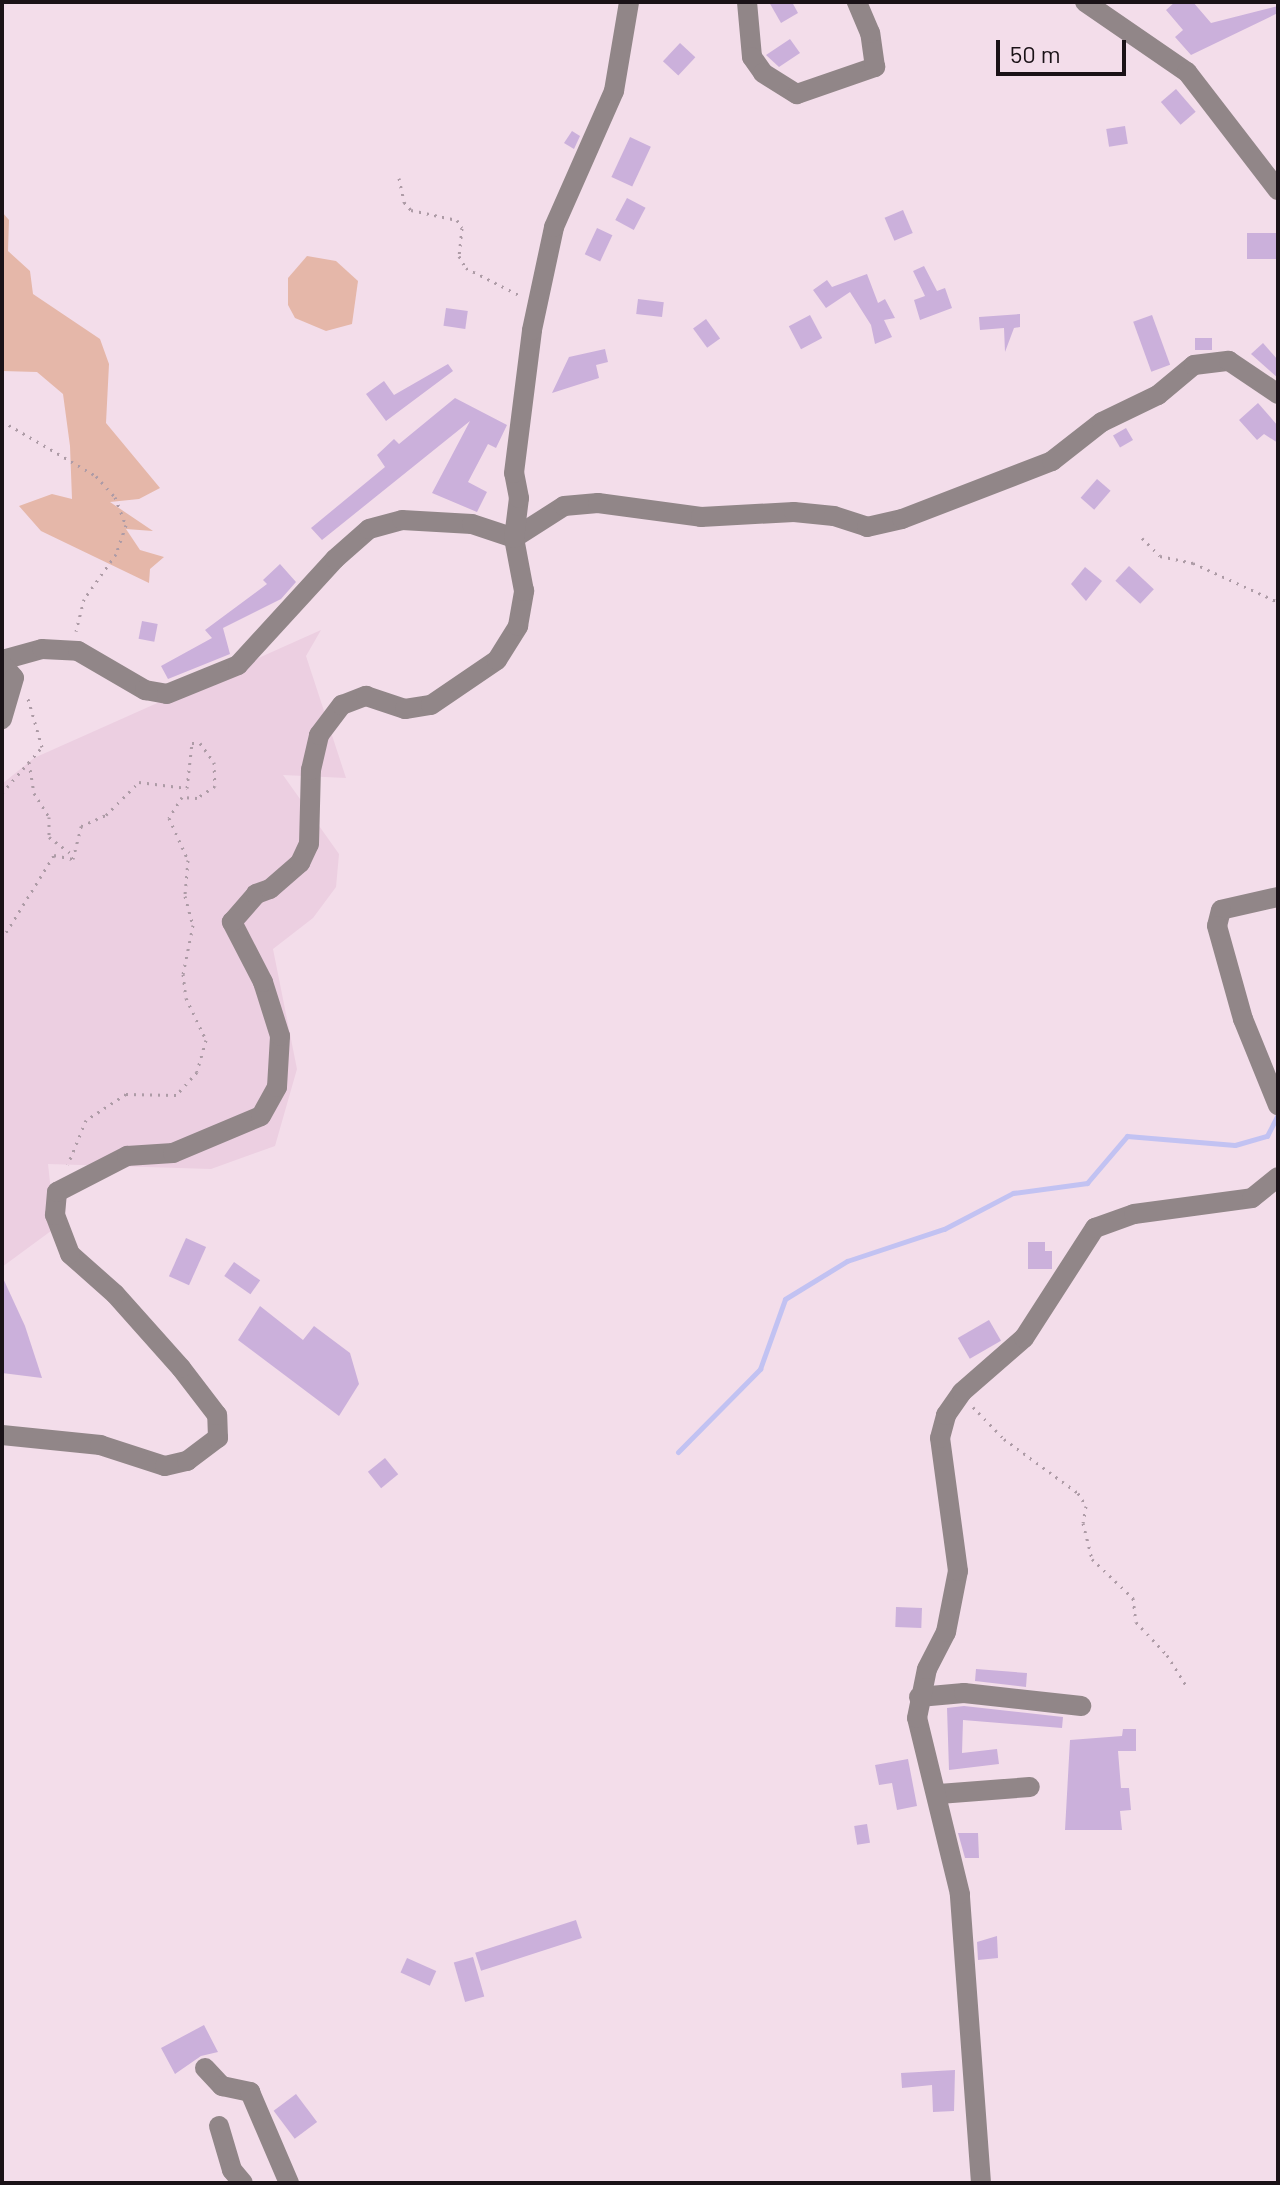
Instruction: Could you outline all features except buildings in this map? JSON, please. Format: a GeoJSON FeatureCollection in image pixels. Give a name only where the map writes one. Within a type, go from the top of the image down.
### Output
{"type":"FeatureCollection","features":[{"type":"Feature","properties":{"kind":"street"},"geometry":{"type":"LineString","coordinates":[[2,1435],[100,1445],[165,1466],[187,1461],[218,1438],[217,1415],[181,1368],[115,1294],[70,1254],[55,1215],[57,1192],[127,1156],[173,1153],[261,1116],[277,1087],[280,1036],[263,982],[232,922],[256,894],[270,889],[300,863],[309,844],[311,770],[319,735],[330,716],[366,696],[405,709],[431,705],[497,660],[518,626],[524,591],[514,538],[519,498],[514,473],[516,426],[554,227],[614,91],[629,2]]}},
{"type":"Feature","properties":{"kind":"street"},"geometry":{"type":"LineString","coordinates":[[747,2],[752,57],[763,73],[797,94],[875,67],[870,33],[857,2]]}},
{"type":"Feature","properties":{"kind":"street"},"geometry":{"type":"LineString","coordinates":[[1085,2],[1187,72],[1278,190]]}},
{"type":"Feature","properties":{"kind":"street"},"geometry":{"type":"LineString","coordinates":[[514,538],[564,506],[598,503],[701,517],[794,512],[834,516],[867,527],[902,519],[1052,461],[1102,422],[1158,395],[1194,365],[1229,361],[1278,394]]}},
{"type":"Feature","properties":{"kind":"street"},"geometry":{"type":"LineString","coordinates":[[2,719],[6,667],[42,649],[78,651],[145,690],[167,694],[238,665],[335,559],[369,529],[416,521],[472,524],[514,538]]}},
{"type":"Feature","properties":{"kind":"street"},"geometry":{"type":"LineString","coordinates":[[1275,1096],[1243,1019],[1217,926],[1221,910],[1278,897]]}},
{"type":"Feature","properties":{"kind":"street"},"geometry":{"type":"LineString","coordinates":[[981,2183],[960,1894],[939,1794],[917,1718],[919,1697],[955,1600],[959,1553],[940,1438],[946,1415],[962,1392],[1024,1338],[1095,1228],[1134,1214],[1252,1198],[1278,1177]]}},
{"type":"Feature","properties":{"kind":"street"},"geometry":{"type":"LineString","coordinates":[[919,1697],[964,1693],[1081,1706]]}},
{"type":"Feature","properties":{"kind":"street"},"geometry":{"type":"LineString","coordinates":[[939,1794],[1030,1787]]}},
{"type":"Feature","properties":{"kind":"street"},"geometry":{"type":"LineString","coordinates":[[205,2068],[222,2086],[250,2092],[289,2183]]}},
{"type":"Feature","properties":{"kind":"street"},"geometry":{"type":"LineString","coordinates":[[219,2126],[232,2170],[243,2183]]}},
{"type":"Feature","properties":{"kind":"path"},"geometry":{"type":"LineString","coordinates":[[399,178],[404,202],[411,210],[457,220],[462,228],[459,256],[466,268],[529,298],[537,309]]}},
{"type":"Feature","properties":{"kind":"path"},"geometry":{"type":"LineString","coordinates":[[2,421],[96,476],[115,497],[126,525],[116,554],[76,619],[78,651]]}},
{"type":"Feature","properties":{"kind":"path"},"geometry":{"type":"LineString","coordinates":[[1142,538],[1160,556],[1193,563],[1278,602]]}},
{"type":"Feature","properties":{"kind":"path"},"geometry":{"type":"LineString","coordinates":[[2,793],[42,747],[34,703],[6,667]]}},
{"type":"Feature","properties":{"kind":"path"},"geometry":{"type":"LineString","coordinates":[[57,1192],[86,1120],[126,1094],[176,1095],[197,1072],[206,1040],[186,998],[183,974],[193,925],[185,896],[188,860],[169,818],[182,797],[197,798],[215,786],[214,762],[200,743],[192,743],[187,788],[139,782],[106,815],[81,826],[74,856]]}},
{"type":"Feature","properties":{"kind":"path"},"geometry":{"type":"LineString","coordinates":[[29,762],[34,793],[49,817],[49,837],[74,856]]}},
{"type":"Feature","properties":{"kind":"path"},"geometry":{"type":"LineString","coordinates":[[2,939],[54,855],[74,856]]}},
{"type":"Feature","properties":{"kind":"path"},"geometry":{"type":"LineString","coordinates":[[962,1392],[1004,1439],[1078,1493],[1086,1506],[1083,1523],[1092,1559],[1133,1598],[1136,1622],[1167,1655],[1188,1688]]}},
{"type":"Feature","properties":{"kind":"shaded area"},"geometry":{"type":"Polygon","coordinates":[[[2,212],[9,220],[8,251],[30,271],[33,294],[100,339],[109,364],[106,423],[160,488],[139,499],[110,502],[153,531],[126,529],[140,550],[164,557],[150,569],[149,583],[41,531],[19,506],[52,494],[72,499],[70,446],[63,394],[37,372],[2,371],[2,212]]]}},
{"type":"Feature","properties":{"kind":"shaded area"},"geometry":{"type":"Polygon","coordinates":[[[307,256],[336,261],[358,281],[352,324],[326,331],[295,318],[288,305],[288,278],[307,256]]]}},
{"type":"Feature","properties":{"kind":"shaded area"},"geometry":{"type":"Polygon","coordinates":[[[321,630],[306,656],[346,778],[283,775],[339,854],[336,887],[313,918],[273,949],[297,1069],[275,1146],[211,1169],[48,1164],[55,1228],[2,1267],[2,784],[34,758],[321,630]]]}},
{"type":"Feature","properties":{"kind":"waterway"},"geometry":{"type":"LineString","coordinates":[[678,1452],[760,1369],[785,1299],[847,1261],[944,1229],[1013,1193],[1087,1183],[1127,1136],[1235,1145],[1267,1136],[1278,1114]]}}]}
